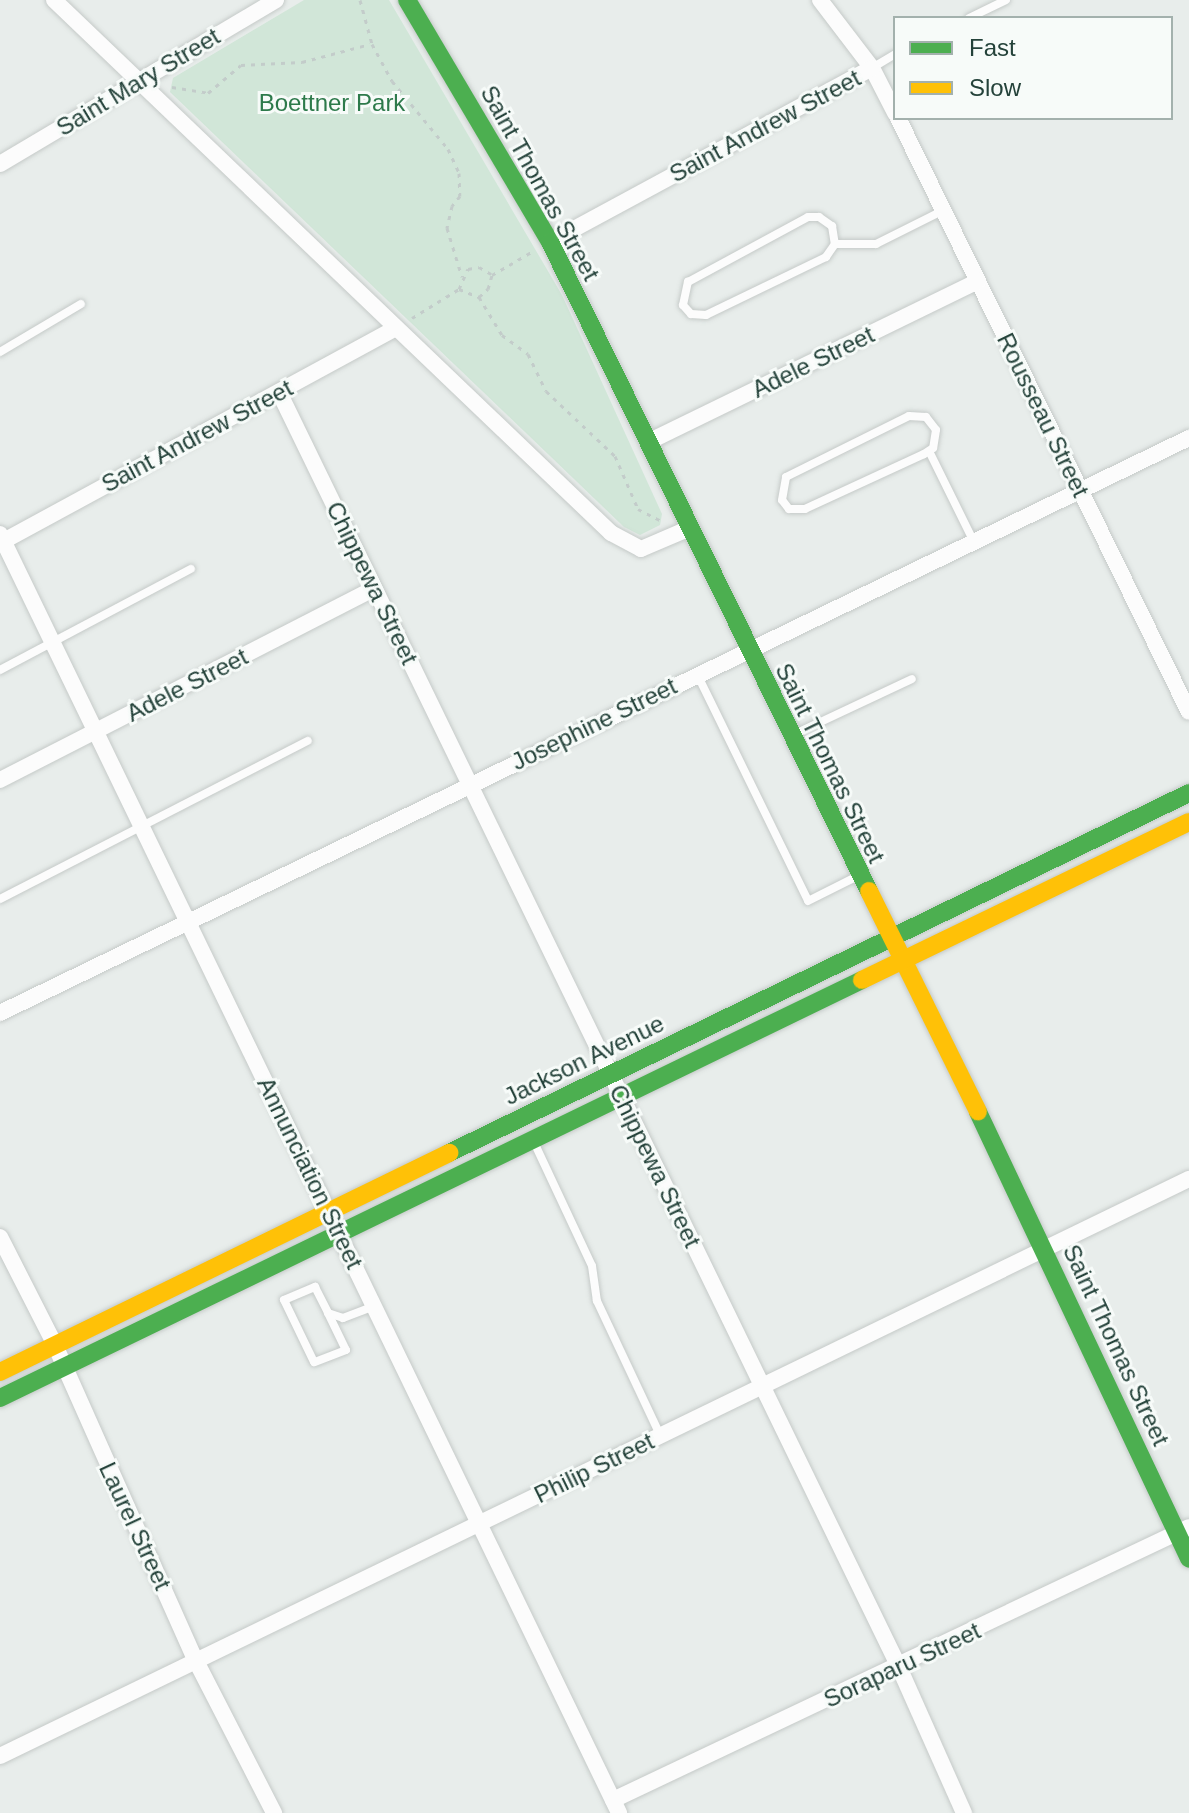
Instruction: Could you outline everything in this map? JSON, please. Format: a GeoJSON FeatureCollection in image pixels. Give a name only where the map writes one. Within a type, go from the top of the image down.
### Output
{"type":"FeatureCollection","features":[{"type":"Feature","properties":{"kind":"street"},"geometry":{"type":"LineString","coordinates":[[54,0],[394,329],[611,533],[641,549],[681,533]]}},
{"type":"Feature","properties":{"kind":"street","name":"Saint Mary Street"},"geometry":{"type":"LineString","coordinates":[[0,164],[276,0]]}},
{"type":"Feature","properties":{"kind":"street","name":"Saint Thomas Street"},"geometry":{"type":"LineString","coordinates":[[407,0],[550,242],[648,442],[681,533],[749,649],[888,938],[1183,1530],[1189,1559]]}},
{"type":"Feature","properties":{"kind":"street","name":"Rousseau Street"},"geometry":{"type":"LineString","coordinates":[[820,0],[872,68],[893,110]]}},
{"type":"Feature","properties":{"kind":"street","name":"Saint Andrew Street"},"geometry":{"type":"LineString","coordinates":[[550,242],[872,68]]}},
{"type":"Feature","properties":{"kind":"street","name":"Rousseau Street"},"geometry":{"type":"LineString","coordinates":[[898,120],[1080,491],[1183,683],[1189,712]]}},
{"type":"Feature","properties":{"kind":"street","name":"Adele Street"},"geometry":{"type":"LineString","coordinates":[[648,442],[978,281]]}},
{"type":"Feature","properties":{"kind":"street","name":"Saint Andrew Street"},"geometry":{"type":"LineString","coordinates":[[1,539],[394,329]]}},
{"type":"Feature","properties":{"kind":"street","name":"Chippewa Street"},"geometry":{"type":"LineString","coordinates":[[279,392],[899,1667],[964,1813]]}},
{"type":"Feature","properties":{"kind":"street","name":"Josephine Street"},"geometry":{"type":"LineString","coordinates":[[0,1013],[1189,438]]}},
{"type":"Feature","properties":{"kind":"street","name":"Annunciation Street"},"geometry":{"type":"LineString","coordinates":[[1,539],[616,1806]]}},
{"type":"Feature","properties":{"kind":"street","name":"Adele Street"},"geometry":{"type":"LineString","coordinates":[[0,780],[374,589]]}},
{"type":"Feature","properties":{"kind":"street","name":"Jackson Avenue"},"geometry":{"type":"LineString","coordinates":[[0,1372],[1189,793]]}},
{"type":"Feature","properties":{"kind":"street","name":"Jackson Avenue"},"geometry":{"type":"LineString","coordinates":[[0,1398],[1189,822]]}},
{"type":"Feature","properties":{"kind":"street","name":"Philip Street"},"geometry":{"type":"LineString","coordinates":[[0,1756],[1189,1179]]}},
{"type":"Feature","properties":{"kind":"street","name":"Laurel Street"},"geometry":{"type":"LineString","coordinates":[[0,1237],[55,1345],[62,1367],[196,1661],[274,1813]]}},
{"type":"Feature","properties":{"kind":"street","name":"Soraparu Street"},"geometry":{"type":"LineString","coordinates":[[616,1806],[1183,1530]]}},
{"type":"Feature","properties":{"kind":"lane"},"geometry":{"type":"LineString","coordinates":[[973,16],[1006,0]]}},
{"type":"Feature","properties":{"kind":"lane","name":"Saint Andrew Street"},"geometry":{"type":"LineString","coordinates":[[872,68],[893,55]]}},
{"type":"Feature","properties":{"kind":"lane"},"geometry":{"type":"LineString","coordinates":[[835,244],[876,244],[944,210]]}},
{"type":"Feature","properties":{"kind":"lane"},"geometry":{"type":"LineString","coordinates":[[808,217],[827,220],[835,244],[826,257],[706,315],[691,314],[683,305],[688,282],[808,217]]}},
{"type":"Feature","properties":{"kind":"lane"},"geometry":{"type":"LineString","coordinates":[[0,352],[81,304]]}},
{"type":"Feature","properties":{"kind":"lane"},"geometry":{"type":"LineString","coordinates":[[909,416],[933,422],[936,439],[929,451],[805,509],[789,509],[782,500],[786,477],[909,416]]}},
{"type":"Feature","properties":{"kind":"lane"},"geometry":{"type":"LineString","coordinates":[[929,451],[974,542]]}},
{"type":"Feature","properties":{"kind":"lane"},"geometry":{"type":"LineString","coordinates":[[0,670],[191,569]]}},
{"type":"Feature","properties":{"kind":"lane"},"geometry":{"type":"LineString","coordinates":[[697,675],[808,901],[858,876]]}},
{"type":"Feature","properties":{"kind":"lane"},"geometry":{"type":"LineString","coordinates":[[791,736],[912,679]]}},
{"type":"Feature","properties":{"kind":"lane"},"geometry":{"type":"LineString","coordinates":[[0,899],[308,741]]}},
{"type":"Feature","properties":{"kind":"lane"},"geometry":{"type":"LineString","coordinates":[[532,1139],[592,1266],[597,1301],[660,1435]]}},
{"type":"Feature","properties":{"kind":"lane"},"geometry":{"type":"LineString","coordinates":[[328,1313],[346,1350],[314,1362],[284,1300],[315,1287],[328,1313],[343,1318],[375,1306]]}},
{"type":"Feature","properties":{"kind":"path"},"geometry":{"type":"LineString","coordinates":[[360,0],[372,44],[392,81],[448,149],[459,173],[460,196],[447,228],[462,277],[459,289],[394,329]]}},
{"type":"Feature","properties":{"kind":"path"},"geometry":{"type":"LineString","coordinates":[[141,81],[208,93],[241,65],[302,62],[372,44]]}},
{"type":"Feature","properties":{"kind":"path"},"geometry":{"type":"LineString","coordinates":[[479,297],[488,289],[492,275],[550,242]]}},
{"type":"Feature","properties":{"kind":"path"},"geometry":{"type":"LineString","coordinates":[[462,277],[479,267],[492,275]]}},
{"type":"Feature","properties":{"kind":"path"},"geometry":{"type":"LineString","coordinates":[[459,289],[479,297],[502,335],[528,354],[546,391],[615,456],[638,509],[681,533]]}},
{"type":"Feature","properties":{"kind":"green space","name":"Boettner Park"},"geometry":{"type":"Polygon","coordinates":[[[304,0],[389,0],[562,295],[662,514],[660,525],[640,535],[624,527],[170,92],[173,78],[304,0]]]}},
{"type":"Feature","properties":{"kind":"traffic: fast"},"geometry":{"type":"LineString","coordinates":[[407,0],[550,242],[869,891]]}},
{"type":"Feature","properties":{"kind":"traffic: fast"},"geometry":{"type":"LineString","coordinates":[[449,1153],[1189,793]]}},
{"type":"Feature","properties":{"kind":"traffic: fast"},"geometry":{"type":"LineString","coordinates":[[0,1398],[862,980]]}},
{"type":"Feature","properties":{"kind":"traffic: fast"},"geometry":{"type":"LineString","coordinates":[[978,1112],[1189,1559]]}},
{"type":"Feature","properties":{"kind":"traffic: slow"},"geometry":{"type":"LineString","coordinates":[[862,980],[1189,822]]}},
{"type":"Feature","properties":{"kind":"traffic: slow"},"geometry":{"type":"LineString","coordinates":[[869,891],[978,1112]]}},
{"type":"Feature","properties":{"kind":"traffic: slow"},"geometry":{"type":"LineString","coordinates":[[0,1372],[449,1153]]}}]}
